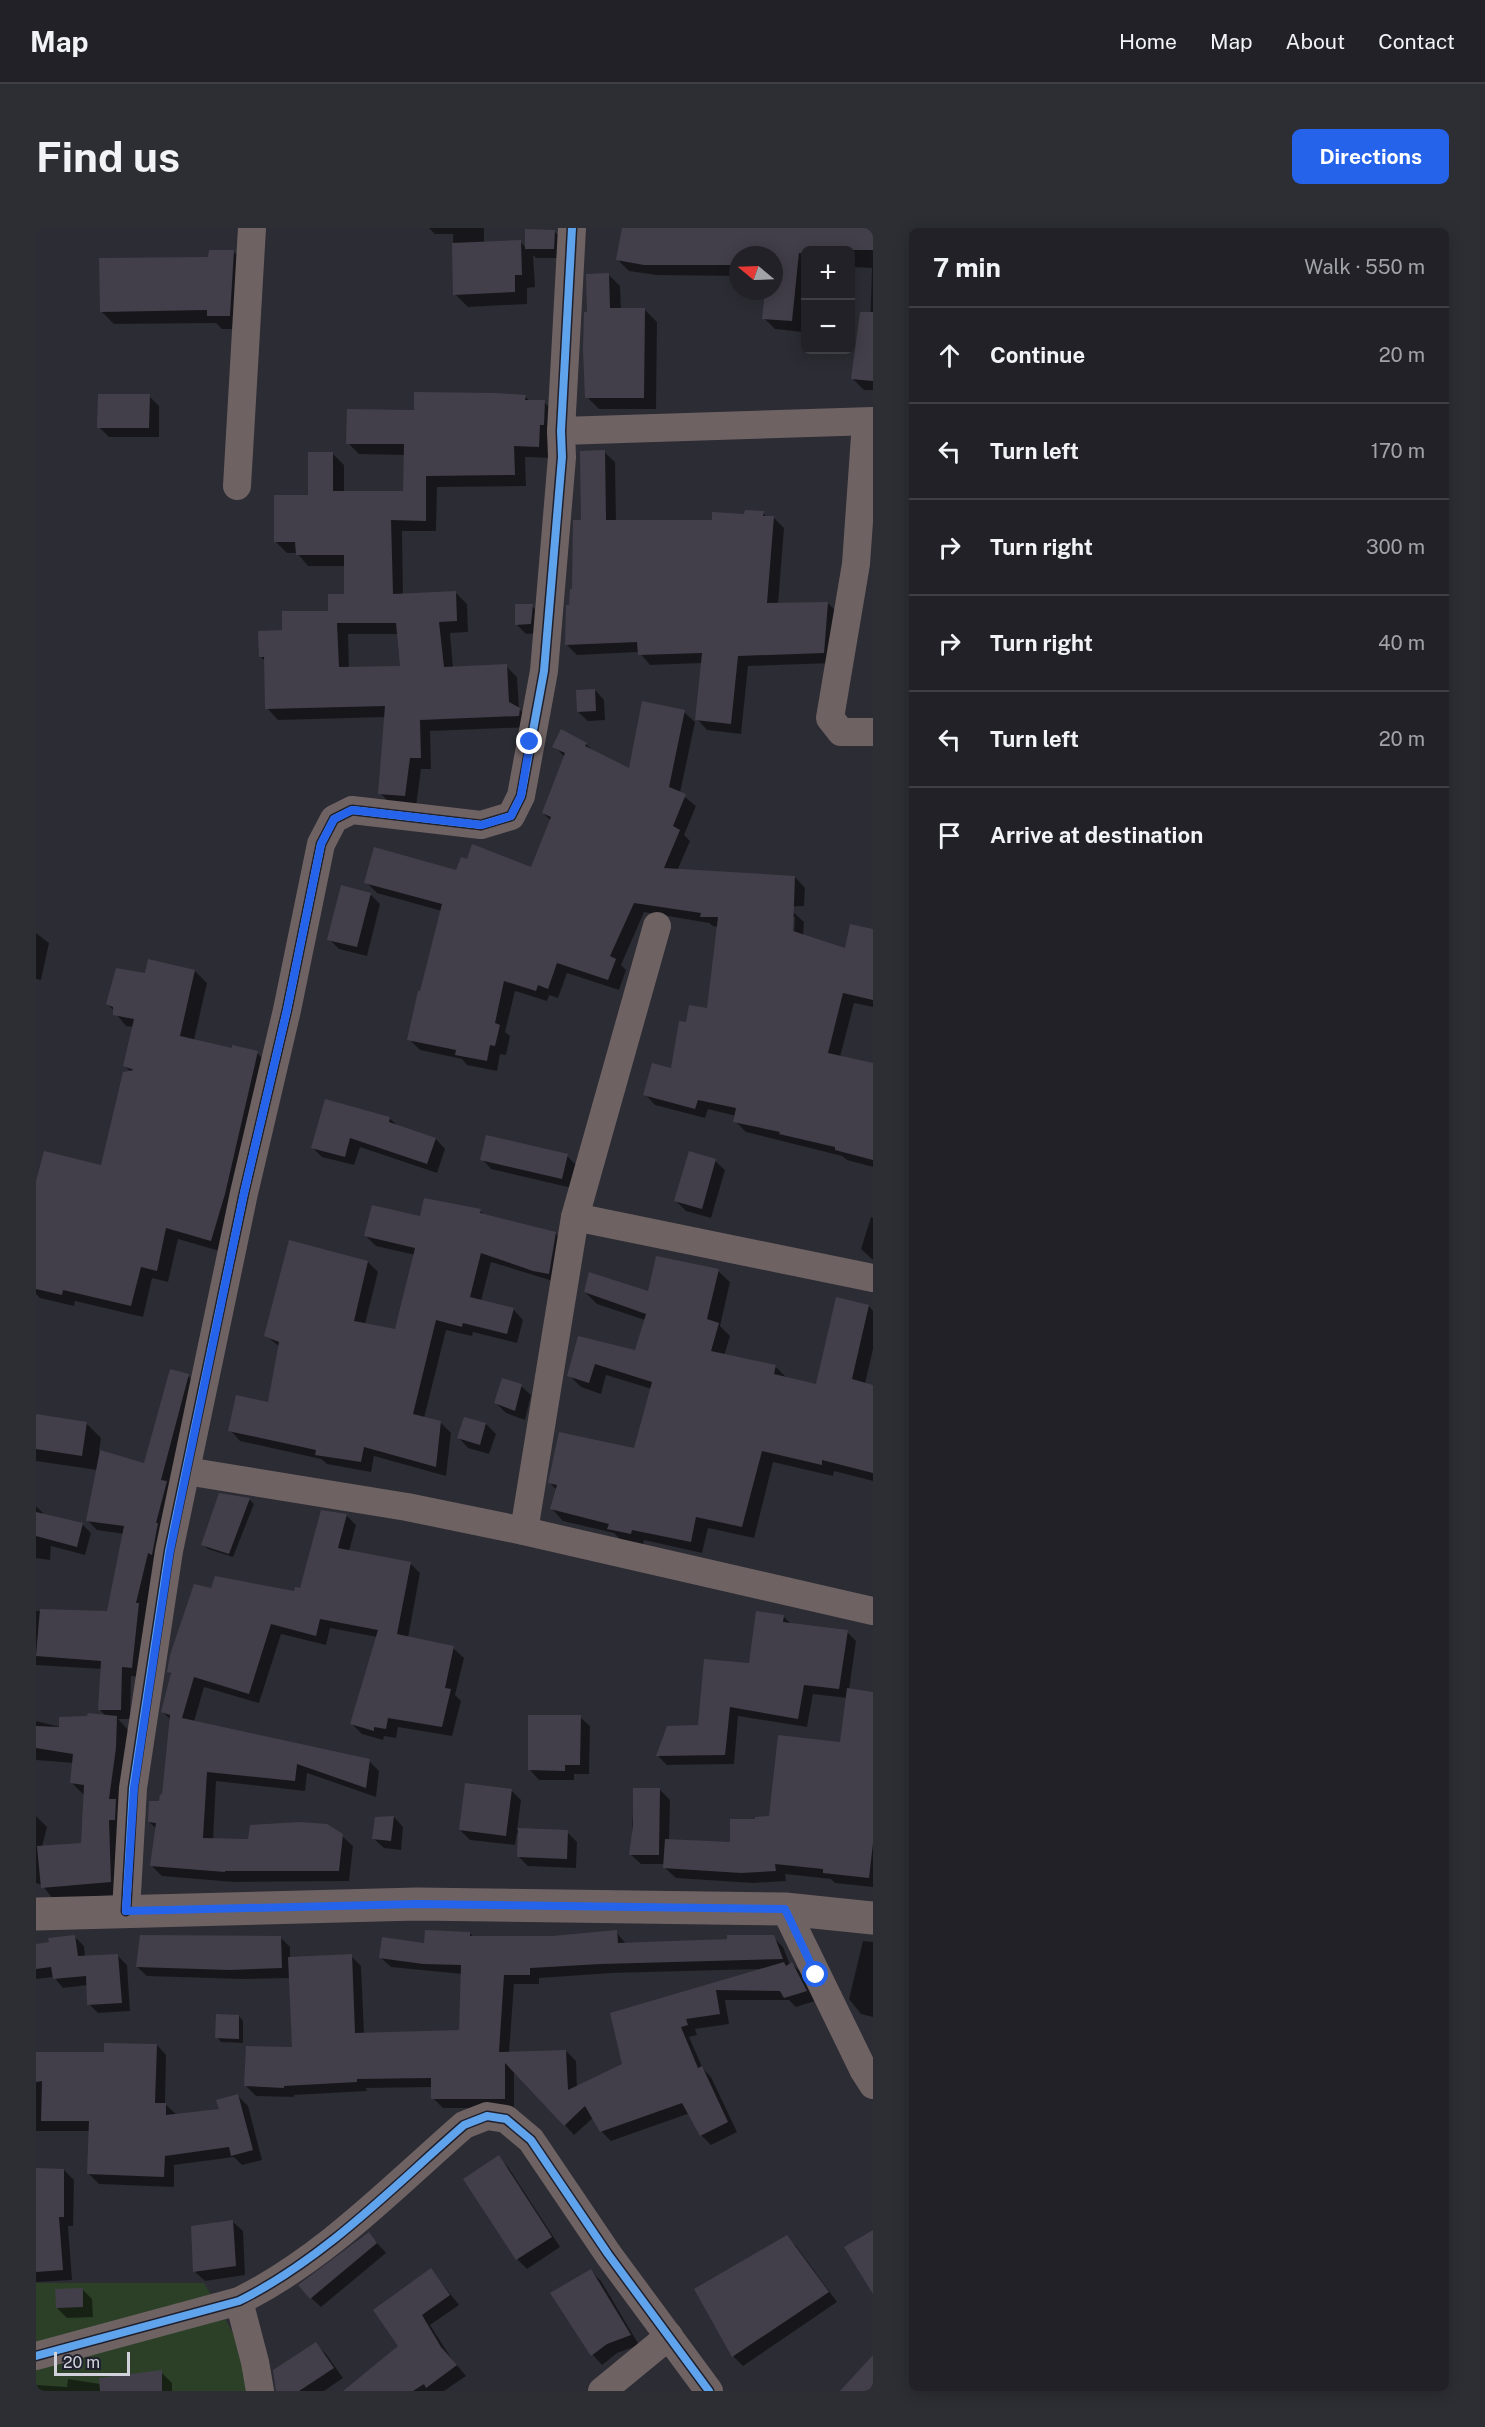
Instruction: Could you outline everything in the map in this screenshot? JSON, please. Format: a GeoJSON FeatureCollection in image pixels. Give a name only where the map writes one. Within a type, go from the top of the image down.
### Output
{"type":"FeatureCollection","features":[{"type":"Feature","properties":{"kind":"street"},"geometry":{"type":"LineString","coordinates":[[237,486],[252,228]]}},
{"type":"Feature","properties":{"kind":"street"},"geometry":{"type":"LineString","coordinates":[[126,1911],[134,1788],[170,1551],[244,1193],[287,1010],[321,844],[334,819],[352,810],[482,825],[511,816],[521,796],[544,671],[562,457],[561,431],[572,228]]}},
{"type":"Feature","properties":{"kind":"street"},"geometry":{"type":"LineString","coordinates":[[561,431],[869,421],[856,564],[830,718],[841,732],[873,732]]}},
{"type":"Feature","properties":{"kind":"street"},"geometry":{"type":"LineString","coordinates":[[524,1531],[575,1217],[657,926]]}},
{"type":"Feature","properties":{"kind":"street"},"geometry":{"type":"LineString","coordinates":[[575,1217],[873,1278]]}},
{"type":"Feature","properties":{"kind":"street"},"geometry":{"type":"LineString","coordinates":[[186,1471],[407,1507],[524,1531],[873,1611]]}},
{"type":"Feature","properties":{"kind":"street"},"geometry":{"type":"LineString","coordinates":[[36,1914],[417,1904],[785,1909],[873,1918]]}},
{"type":"Feature","properties":{"kind":"street"},"geometry":{"type":"LineString","coordinates":[[785,1909],[873,2085]]}},
{"type":"Feature","properties":{"kind":"street"},"geometry":{"type":"LineString","coordinates":[[36,2356],[239,2301],[262,2290],[322,2249],[464,2126],[487,2116],[506,2119],[531,2140],[608,2254],[709,2391]]}},
{"type":"Feature","properties":{"kind":"street"},"geometry":{"type":"LineString","coordinates":[[239,2301],[260,2391]]}},
{"type":"Feature","properties":{"kind":"street"},"geometry":{"type":"LineString","coordinates":[[602,2391],[669,2336]]}},
{"type":"Feature","properties":{"kind":"green space"},"geometry":{"type":"Polygon","coordinates":[[[36,2283],[204,2283],[267,2391],[36,2391],[36,2283]]]}},
{"type":"Feature","properties":{"kind":"building"},"geometry":{"type":"Polygon","coordinates":[[[622,228],[873,228],[873,250],[855,250],[855,246],[801,246],[792,321],[762,319],[764,300],[783,300],[783,246],[729,246],[729,265],[644,265],[616,260],[622,228]]]}},
{"type":"Feature","properties":{"kind":"building"},"geometry":{"type":"Polygon","coordinates":[[[525,229],[555,230],[554,249],[525,249],[525,229]]]}},
{"type":"Feature","properties":{"kind":"building"},"geometry":{"type":"Polygon","coordinates":[[[521,240],[522,275],[515,275],[515,292],[453,295],[452,243],[521,240]]]}},
{"type":"Feature","properties":{"kind":"building"},"geometry":{"type":"Polygon","coordinates":[[[209,250],[234,250],[230,316],[207,316],[207,310],[100,312],[99,258],[208,257],[209,250]]]}},
{"type":"Feature","properties":{"kind":"building"},"geometry":{"type":"Polygon","coordinates":[[[609,273],[610,308],[645,308],[644,398],[585,398],[583,350],[584,312],[587,312],[586,274],[609,273]]]}},
{"type":"Feature","properties":{"kind":"building"},"geometry":{"type":"Polygon","coordinates":[[[860,312],[873,312],[873,381],[851,379],[860,312]]]}},
{"type":"Feature","properties":{"kind":"building"},"geometry":{"type":"Polygon","coordinates":[[[414,392],[496,393],[526,395],[525,400],[545,400],[544,425],[540,425],[539,447],[514,446],[515,475],[426,476],[426,521],[391,520],[393,594],[456,591],[457,621],[439,622],[444,667],[507,664],[509,702],[520,708],[519,716],[420,720],[421,758],[410,758],[405,796],[378,794],[385,706],[265,709],[264,657],[259,657],[258,631],[282,630],[282,611],[328,611],[328,594],[344,594],[344,555],[296,555],[295,542],[274,542],[274,495],[308,495],[308,452],[333,452],[333,491],[403,491],[404,444],[346,444],[347,409],[414,410],[414,392]],[[337,623],[339,667],[400,666],[396,623],[337,623]]]}},
{"type":"Feature","properties":{"kind":"building"},"geometry":{"type":"Polygon","coordinates":[[[98,394],[150,394],[149,428],[97,428],[98,394]]]}},
{"type":"Feature","properties":{"kind":"building"},"geometry":{"type":"Polygon","coordinates":[[[605,450],[606,520],[712,520],[712,512],[744,514],[745,510],[764,511],[763,516],[774,516],[767,603],[828,602],[824,653],[738,656],[731,724],[695,720],[702,653],[638,655],[637,642],[565,645],[566,605],[569,605],[570,589],[572,589],[573,520],[581,520],[580,451],[605,450]]]}},
{"type":"Feature","properties":{"kind":"building"},"geometry":{"type":"Polygon","coordinates":[[[515,604],[533,604],[531,624],[515,625],[515,604]]]}},
{"type":"Feature","properties":{"kind":"building"},"geometry":{"type":"Polygon","coordinates":[[[595,689],[596,711],[577,712],[576,690],[595,689]]]}},
{"type":"Feature","properties":{"kind":"building"},"geometry":{"type":"Polygon","coordinates":[[[642,701],[685,710],[669,787],[686,794],[673,826],[680,830],[664,868],[795,876],[793,931],[845,948],[850,924],[873,929],[873,1000],[843,993],[828,1053],[873,1063],[873,1160],[835,1150],[835,1147],[779,1134],[780,1132],[733,1122],[736,1108],[698,1100],[695,1109],[643,1095],[652,1063],[671,1068],[679,1021],[686,1022],[689,1005],[707,1008],[718,917],[700,917],[701,913],[634,903],[610,956],[616,959],[608,980],[557,963],[548,989],[538,985],[536,991],[504,981],[495,1023],[500,1025],[495,1046],[490,1045],[487,1061],[455,1055],[456,1050],[407,1040],[442,904],[364,883],[374,847],[456,870],[461,857],[467,859],[472,844],[531,867],[551,817],[542,813],[565,753],[552,747],[561,729],[587,743],[585,746],[629,768],[642,701]]]}},
{"type":"Feature","properties":{"kind":"building"},"geometry":{"type":"Polygon","coordinates":[[[341,885],[371,893],[357,947],[327,940],[341,885]]]}},
{"type":"Feature","properties":{"kind":"building"},"geometry":{"type":"Polygon","coordinates":[[[148,959],[195,970],[180,1036],[232,1048],[232,1045],[258,1051],[225,1194],[211,1241],[166,1228],[157,1271],[141,1267],[131,1306],[63,1290],[62,1295],[36,1289],[36,1181],[44,1151],[101,1165],[123,1072],[134,1070],[123,1066],[134,1019],[113,1015],[113,1007],[106,1004],[116,968],[145,973],[148,959]]]}},
{"type":"Feature","properties":{"kind":"building"},"geometry":{"type":"Polygon","coordinates":[[[325,1099],[390,1117],[389,1122],[436,1138],[427,1164],[350,1138],[345,1157],[311,1148],[325,1099]]]}},
{"type":"Feature","properties":{"kind":"building"},"geometry":{"type":"Polygon","coordinates":[[[486,1135],[568,1154],[562,1179],[480,1160],[486,1135]]]}},
{"type":"Feature","properties":{"kind":"building"},"geometry":{"type":"Polygon","coordinates":[[[689,1151],[716,1159],[702,1209],[674,1201],[689,1151]]]}},
{"type":"Feature","properties":{"kind":"building"},"geometry":{"type":"Polygon","coordinates":[[[424,1198],[481,1209],[480,1213],[556,1232],[549,1274],[533,1271],[481,1253],[470,1297],[514,1308],[507,1334],[463,1323],[462,1327],[436,1320],[413,1414],[441,1421],[436,1467],[364,1447],[361,1462],[315,1455],[316,1450],[228,1431],[236,1395],[268,1402],[279,1342],[264,1336],[289,1240],[368,1261],[354,1321],[395,1329],[415,1248],[364,1236],[372,1205],[420,1216],[424,1198]]]}},
{"type":"Feature","properties":{"kind":"building"},"geometry":{"type":"Polygon","coordinates":[[[656,1256],[719,1269],[707,1319],[719,1323],[711,1351],[776,1365],[774,1374],[816,1384],[836,1297],[869,1305],[852,1379],[873,1385],[873,1473],[822,1460],[822,1465],[762,1451],[742,1527],[696,1517],[691,1542],[632,1530],[631,1534],[607,1529],[609,1524],[550,1509],[557,1485],[548,1483],[559,1432],[634,1448],[652,1382],[595,1364],[589,1383],[567,1376],[578,1336],[635,1350],[646,1314],[584,1292],[589,1272],[648,1291],[656,1256]]]}},
{"type":"Feature","properties":{"kind":"building"},"geometry":{"type":"Polygon","coordinates":[[[170,1369],[189,1374],[161,1480],[167,1481],[156,1523],[158,1523],[152,1555],[148,1553],[136,1603],[139,1603],[132,1668],[122,1667],[121,1710],[98,1710],[101,1661],[36,1656],[40,1609],[107,1611],[124,1526],[86,1521],[100,1450],[144,1463],[170,1369]]]}},
{"type":"Feature","properties":{"kind":"building"},"geometry":{"type":"Polygon","coordinates":[[[502,1378],[522,1384],[515,1411],[494,1403],[502,1378]]]}},
{"type":"Feature","properties":{"kind":"building"},"geometry":{"type":"Polygon","coordinates":[[[36,1414],[87,1422],[82,1456],[36,1449],[36,1414]]]}},
{"type":"Feature","properties":{"kind":"building"},"geometry":{"type":"Polygon","coordinates":[[[464,1417],[486,1423],[480,1445],[457,1438],[464,1417]]]}},
{"type":"Feature","properties":{"kind":"building"},"geometry":{"type":"Polygon","coordinates":[[[219,1493],[250,1498],[229,1554],[201,1545],[219,1493]]]}},
{"type":"Feature","properties":{"kind":"building"},"geometry":{"type":"Polygon","coordinates":[[[321,1510],[347,1514],[338,1548],[411,1562],[397,1634],[454,1646],[445,1688],[451,1689],[442,1727],[388,1718],[386,1729],[374,1727],[374,1731],[350,1724],[378,1630],[320,1619],[316,1636],[271,1624],[249,1694],[194,1677],[182,1718],[370,1759],[366,1788],[297,1764],[295,1781],[207,1772],[203,1838],[248,1839],[250,1825],[300,1822],[327,1824],[343,1834],[339,1871],[225,1872],[150,1866],[156,1823],[148,1822],[149,1801],[159,1801],[160,1794],[162,1795],[170,1715],[161,1712],[171,1673],[167,1672],[170,1655],[194,1584],[211,1588],[215,1576],[294,1591],[295,1587],[300,1588],[321,1510]]]}},
{"type":"Feature","properties":{"kind":"building"},"geometry":{"type":"Polygon","coordinates":[[[36,1512],[83,1523],[77,1547],[36,1536],[36,1512]]]}},
{"type":"Feature","properties":{"kind":"building"},"geometry":{"type":"Polygon","coordinates":[[[756,1611],[784,1615],[783,1622],[848,1630],[839,1689],[804,1685],[798,1719],[730,1707],[725,1755],[656,1756],[667,1726],[698,1725],[704,1659],[749,1663],[756,1611]]]}},
{"type":"Feature","properties":{"kind":"building"},"geometry":{"type":"Polygon","coordinates":[[[847,1688],[873,1692],[873,1843],[869,1878],[823,1873],[823,1869],[775,1864],[776,1871],[741,1873],[663,1868],[665,1839],[730,1842],[730,1819],[755,1819],[755,1817],[769,1816],[778,1735],[840,1742],[847,1688]]]}},
{"type":"Feature","properties":{"kind":"building"},"geometry":{"type":"Polygon","coordinates":[[[88,1713],[117,1716],[116,1748],[109,1799],[116,1799],[115,1820],[109,1820],[111,1882],[41,1888],[37,1846],[81,1843],[84,1785],[70,1783],[73,1754],[36,1748],[36,1726],[59,1727],[59,1717],[87,1716],[88,1713]]]}},
{"type":"Feature","properties":{"kind":"building"},"geometry":{"type":"Polygon","coordinates":[[[528,1715],[581,1715],[580,1765],[565,1765],[565,1771],[528,1770],[528,1715]]]}},
{"type":"Feature","properties":{"kind":"building"},"geometry":{"type":"Polygon","coordinates":[[[465,1783],[512,1789],[506,1836],[459,1830],[465,1783]]]}},
{"type":"Feature","properties":{"kind":"building"},"geometry":{"type":"Polygon","coordinates":[[[633,1788],[660,1788],[659,1855],[629,1855],[633,1825],[633,1788]]]}},
{"type":"Feature","properties":{"kind":"building"},"geometry":{"type":"Polygon","coordinates":[[[394,1816],[391,1841],[372,1839],[375,1817],[394,1816]]]}},
{"type":"Feature","properties":{"kind":"building"},"geometry":{"type":"Polygon","coordinates":[[[518,1828],[568,1830],[567,1859],[517,1857],[518,1828]]]}},
{"type":"Feature","properties":{"kind":"building"},"geometry":{"type":"Polygon","coordinates":[[[425,1930],[470,1932],[470,1936],[552,1936],[617,1930],[618,1943],[727,1939],[727,1935],[774,1935],[783,1959],[530,1968],[530,1975],[504,1975],[499,2052],[566,2050],[568,2090],[622,2064],[610,2013],[784,1962],[786,1966],[792,1962],[807,1991],[784,1998],[780,1991],[716,1990],[720,2014],[686,2019],[688,2025],[681,2027],[698,2068],[702,2066],[728,2122],[700,2136],[682,2103],[600,2132],[585,2106],[564,2126],[505,2063],[505,2099],[431,2099],[431,2078],[357,2079],[357,2082],[284,2086],[284,2088],[244,2086],[246,2046],[292,2047],[288,1957],[352,1954],[355,2033],[459,2030],[461,1965],[423,1964],[379,1958],[382,1937],[424,1943],[425,1930]]]}},
{"type":"Feature","properties":{"kind":"building"},"geometry":{"type":"Polygon","coordinates":[[[75,1935],[78,1956],[118,1954],[122,2003],[87,2005],[86,1976],[53,1979],[51,1967],[36,1969],[36,1944],[49,1942],[48,1938],[75,1935]]]}},
{"type":"Feature","properties":{"kind":"building"},"geometry":{"type":"Polygon","coordinates":[[[140,1935],[281,1936],[282,1968],[230,1970],[136,1967],[140,1935]]]}},
{"type":"Feature","properties":{"kind":"building"},"geometry":{"type":"Polygon","coordinates":[[[216,2014],[239,2015],[239,2039],[215,2038],[216,2014]]]}},
{"type":"Feature","properties":{"kind":"building"},"geometry":{"type":"Polygon","coordinates":[[[104,2043],[157,2044],[155,2103],[166,2103],[166,2115],[219,2109],[216,2100],[238,2094],[253,2150],[231,2156],[229,2147],[165,2156],[164,2177],[87,2174],[89,2121],[41,2121],[42,2081],[36,2082],[36,2052],[104,2052],[104,2043]]]}},
{"type":"Feature","properties":{"kind":"building"},"geometry":{"type":"Polygon","coordinates":[[[499,2155],[552,2237],[516,2260],[463,2179],[499,2155]]]}},
{"type":"Feature","properties":{"kind":"building"},"geometry":{"type":"Polygon","coordinates":[[[36,2168],[64,2169],[64,2217],[59,2217],[63,2270],[36,2272],[36,2168]]]}},
{"type":"Feature","properties":{"kind":"building"},"geometry":{"type":"Polygon","coordinates":[[[233,2220],[236,2266],[193,2272],[191,2226],[233,2220]]]}},
{"type":"Feature","properties":{"kind":"building"},"geometry":{"type":"Polygon","coordinates":[[[873,2230],[873,2294],[844,2247],[873,2230]]]}},
{"type":"Feature","properties":{"kind":"building"},"geometry":{"type":"Polygon","coordinates":[[[369,2232],[377,2243],[310,2299],[298,2285],[369,2232]]]}},
{"type":"Feature","properties":{"kind":"building"},"geometry":{"type":"Polygon","coordinates":[[[787,2235],[829,2292],[732,2357],[694,2289],[787,2235]]]}},
{"type":"Feature","properties":{"kind":"building"},"geometry":{"type":"Polygon","coordinates":[[[431,2268],[450,2295],[422,2315],[441,2347],[457,2365],[426,2388],[424,2384],[413,2391],[343,2391],[398,2346],[373,2310],[431,2268]]]}},
{"type":"Feature","properties":{"kind":"building"},"geometry":{"type":"Polygon","coordinates":[[[591,2269],[631,2335],[607,2344],[591,2356],[550,2293],[591,2269]]]}},
{"type":"Feature","properties":{"kind":"building"},"geometry":{"type":"Polygon","coordinates":[[[83,2288],[83,2307],[56,2308],[55,2289],[83,2288]]]}},
{"type":"Feature","properties":{"kind":"building"},"geometry":{"type":"Polygon","coordinates":[[[316,2342],[334,2368],[299,2391],[276,2391],[273,2370],[316,2342]]]}},
{"type":"Feature","properties":{"kind":"building"},"geometry":{"type":"Polygon","coordinates":[[[873,2355],[873,2391],[840,2391],[873,2355]]]}},
{"type":"Feature","properties":{"kind":"building"},"geometry":{"type":"Polygon","coordinates":[[[162,2370],[162,2391],[100,2391],[99,2378],[162,2370]]]}},
{"type":"Feature","properties":{"kind":"cycle path"},"geometry":{"type":"LineString","coordinates":[[126,1911],[133,1788],[169,1551],[244,1193],[287,1010],[321,844],[334,819],[352,810],[481,825],[511,816],[521,796],[544,671],[562,457],[561,431],[572,228]]}},
{"type":"Feature","properties":{"kind":"cycle path"},"geometry":{"type":"LineString","coordinates":[[36,2356],[239,2301],[270,2284],[329,2243],[464,2125],[487,2116],[506,2119],[531,2140],[608,2254],[709,2391]]}},
{"type":"Feature","properties":{"kind":"route"},"geometry":{"type":"LineString","coordinates":[[530,742],[521,796],[511,816],[482,825],[352,810],[334,819],[321,844],[287,1010],[244,1193],[170,1551],[134,1788],[126,1911],[417,1904],[785,1909],[816,1975]]}}]}
